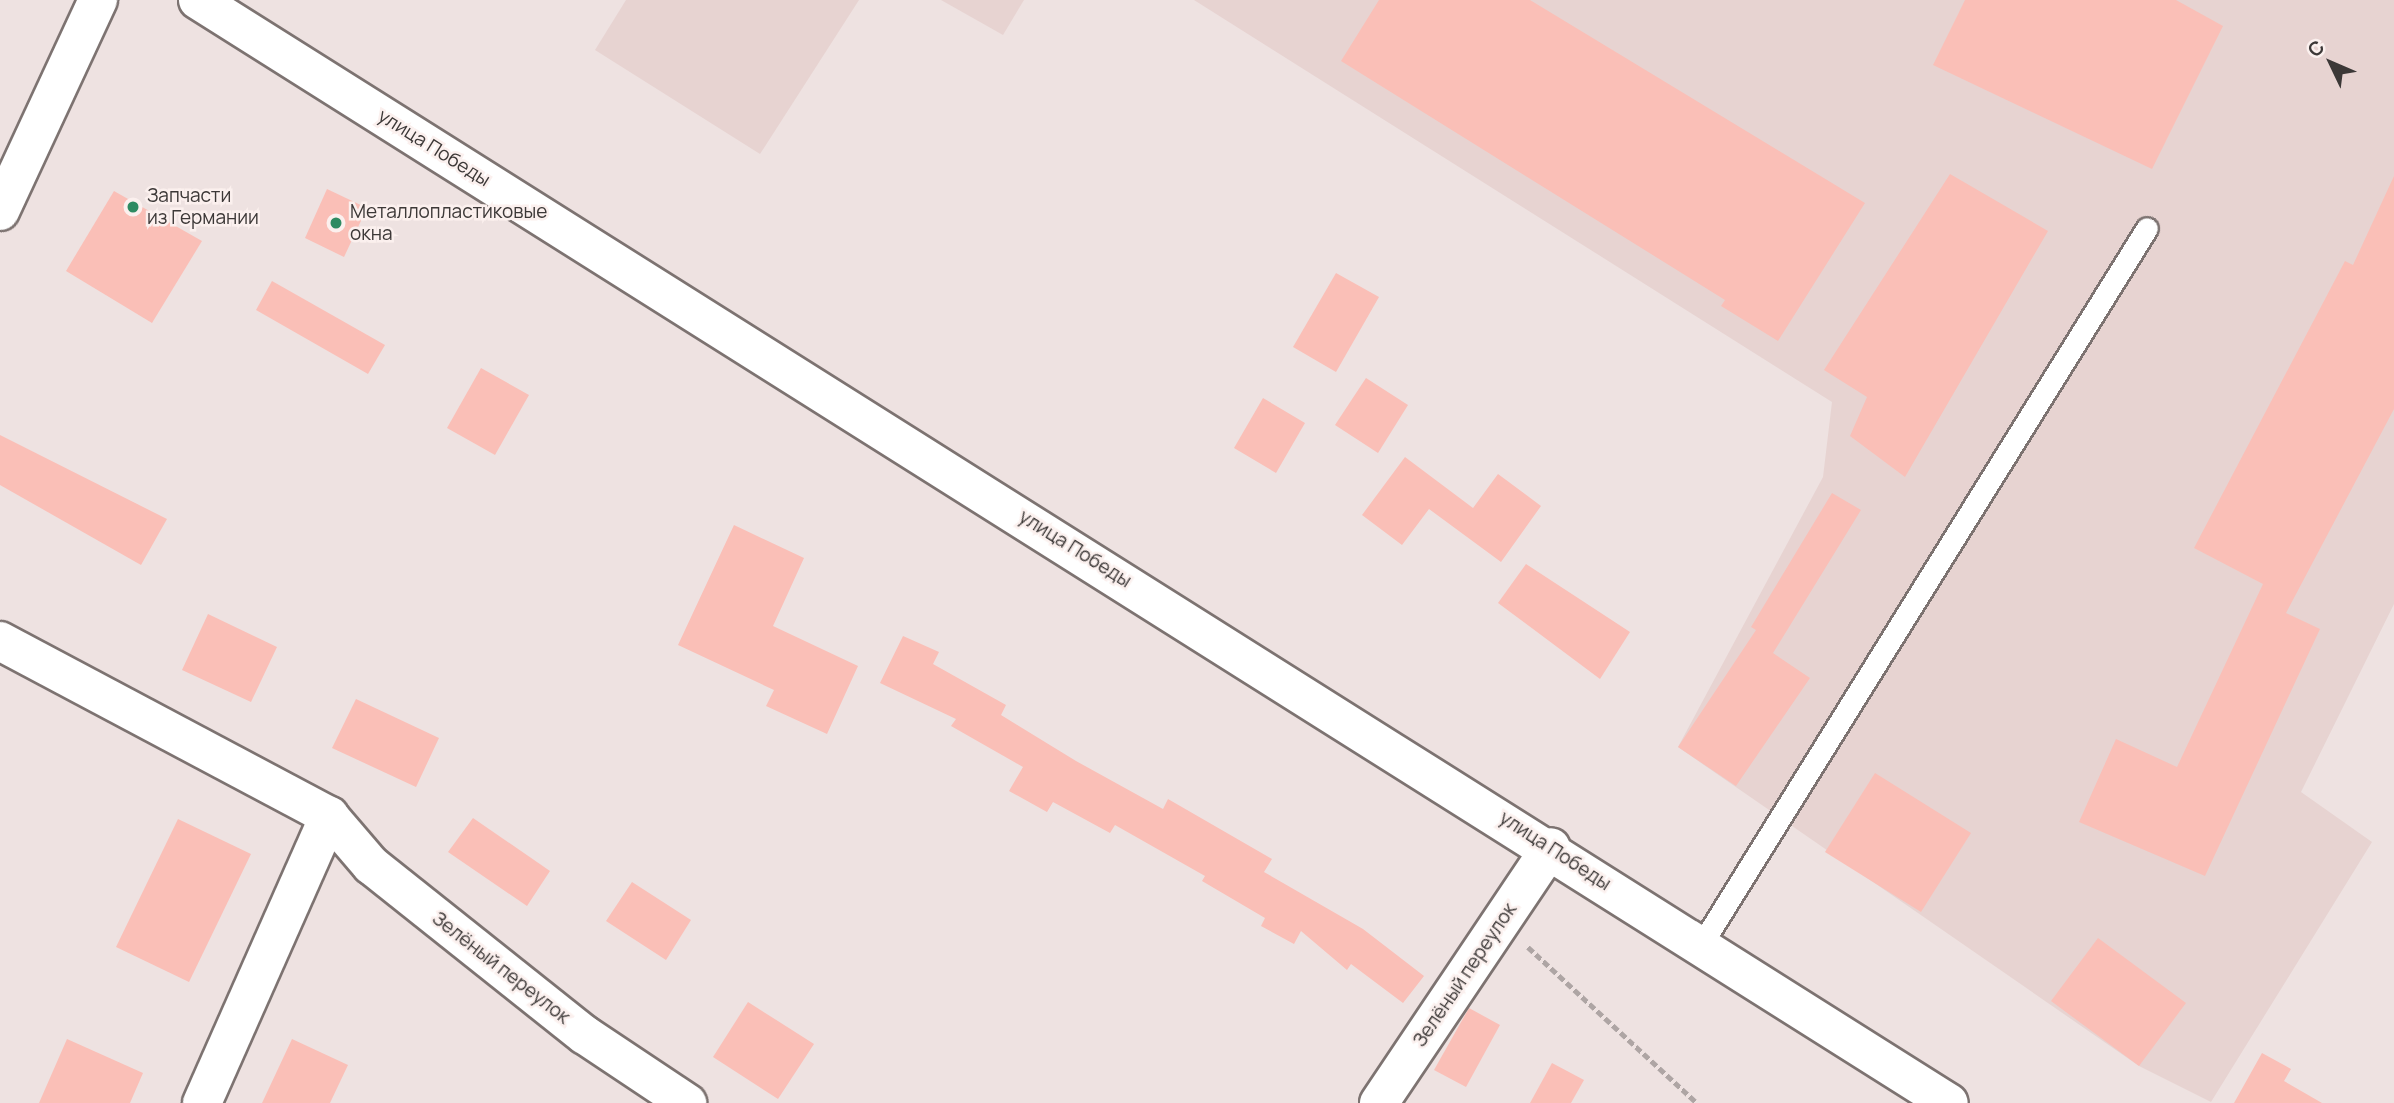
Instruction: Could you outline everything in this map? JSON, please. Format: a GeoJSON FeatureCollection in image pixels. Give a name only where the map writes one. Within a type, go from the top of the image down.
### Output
{"type":"FeatureCollection","features":[{"type":"Feature","properties":{"kind":"street"},"geometry":{"type":"LineString","coordinates":[[0,211],[98,0]]}},
{"type":"Feature","properties":{"kind":"street","name":"улица Победы"},"geometry":{"type":"LineString","coordinates":[[198,0],[1551,848],[1949,1103]]}},
{"type":"Feature","properties":{"kind":"street","name":"Зелёный переулок"},"geometry":{"type":"LineString","coordinates":[[0,641],[329,816],[382,874],[585,1035],[687,1103]]}},
{"type":"Feature","properties":{"kind":"street"},"geometry":{"type":"LineString","coordinates":[[202,1103],[329,816]]}},
{"type":"Feature","properties":{"kind":"street","name":"Зелёный переулок"},"geometry":{"type":"LineString","coordinates":[[1379,1103],[1551,848]]}},
{"type":"Feature","properties":{"kind":"lane"},"geometry":{"type":"LineString","coordinates":[[1701,945],[2147,228]]}},
{"type":"Feature","properties":{"kind":"path"},"geometry":{"type":"LineString","coordinates":[[1500,922],[1697,1103]]}},
{"type":"Feature","properties":{"kind":"shaded area"},"geometry":{"type":"Polygon","coordinates":[[[626,0],[859,0],[760,154],[595,50],[626,0]]]}},
{"type":"Feature","properties":{"kind":"shaded area"},"geometry":{"type":"Polygon","coordinates":[[[941,0],[1024,0],[1003,35],[941,0]]]}},
{"type":"Feature","properties":{"kind":"shaded area"},"geometry":{"type":"Polygon","coordinates":[[[1194,0],[2394,0],[2394,604],[2301,792],[2372,842],[2211,1102],[2139,1066],[1678,747],[1823,477],[1832,402],[1194,0]]]}},
{"type":"Feature","properties":{"kind":"building"},"geometry":{"type":"Polygon","coordinates":[[[1379,0],[1530,0],[1865,203],[1778,341],[1721,306],[1725,300],[1341,61],[1379,0]]]}},
{"type":"Feature","properties":{"kind":"building"},"geometry":{"type":"Polygon","coordinates":[[[1965,0],[2176,0],[2223,26],[2152,169],[1933,65],[1965,0]]]}},
{"type":"Feature","properties":{"kind":"building"},"geometry":{"type":"Polygon","coordinates":[[[1950,174],[2048,231],[1905,477],[1850,436],[1867,397],[1824,370],[1950,174]]]}},
{"type":"Feature","properties":{"kind":"building"},"geometry":{"type":"Polygon","coordinates":[[[2394,176],[2394,409],[2286,613],[2320,629],[2205,876],[2079,822],[2116,739],[2177,767],[2263,584],[2194,548],[2345,261],[2353,265],[2394,176]]]}},
{"type":"Feature","properties":{"kind":"building","name":"Металлопластиковые окна"},"geometry":{"type":"Polygon","coordinates":[[[327,189],[367,208],[344,257],[305,238],[327,189]]]}},
{"type":"Feature","properties":{"kind":"building"},"geometry":{"type":"Polygon","coordinates":[[[114,191],[202,241],[152,323],[66,271],[114,191]]]}},
{"type":"Feature","properties":{"kind":"building"},"geometry":{"type":"Polygon","coordinates":[[[1336,273],[1379,297],[1336,372],[1293,347],[1336,273]]]}},
{"type":"Feature","properties":{"kind":"building"},"geometry":{"type":"Polygon","coordinates":[[[272,281],[385,345],[368,374],[256,310],[272,281]]]}},
{"type":"Feature","properties":{"kind":"building"},"geometry":{"type":"Polygon","coordinates":[[[481,368],[529,395],[495,455],[447,428],[481,368]]]}},
{"type":"Feature","properties":{"kind":"building"},"geometry":{"type":"Polygon","coordinates":[[[1366,378],[1408,405],[1378,453],[1335,425],[1366,378]]]}},
{"type":"Feature","properties":{"kind":"building"},"geometry":{"type":"Polygon","coordinates":[[[1263,398],[1305,423],[1276,473],[1234,448],[1263,398]]]}},
{"type":"Feature","properties":{"kind":"building"},"geometry":{"type":"Polygon","coordinates":[[[0,435],[167,519],[141,565],[0,485],[0,435]]]}},
{"type":"Feature","properties":{"kind":"building"},"geometry":{"type":"Polygon","coordinates":[[[1405,457],[1473,508],[1498,474],[1541,506],[1501,562],[1429,509],[1402,545],[1362,515],[1405,457]]]}},
{"type":"Feature","properties":{"kind":"building"},"geometry":{"type":"Polygon","coordinates":[[[1832,493],[1861,510],[1773,653],[1810,678],[1736,786],[1678,747],[1756,630],[1751,627],[1832,493]]]}},
{"type":"Feature","properties":{"kind":"building"},"geometry":{"type":"Polygon","coordinates":[[[734,525],[804,558],[773,626],[858,666],[827,734],[766,706],[774,690],[678,645],[734,525]]]}},
{"type":"Feature","properties":{"kind":"building"},"geometry":{"type":"Polygon","coordinates":[[[1526,564],[1630,632],[1600,679],[1498,603],[1526,564]]]}},
{"type":"Feature","properties":{"kind":"building"},"geometry":{"type":"Polygon","coordinates":[[[208,614],[277,647],[251,702],[182,670],[208,614]]]}},
{"type":"Feature","properties":{"kind":"building"},"geometry":{"type":"Polygon","coordinates":[[[903,636],[939,652],[933,664],[1006,705],[1001,715],[1076,761],[1163,809],[1168,799],[1272,859],[1264,872],[1363,929],[1424,976],[1403,1003],[1351,964],[1347,970],[1301,931],[1294,944],[1261,926],[1265,918],[1202,881],[1205,876],[1115,825],[1110,833],[1053,802],[1047,812],[1009,791],[1023,767],[951,726],[956,719],[880,683],[903,636]]]}},
{"type":"Feature","properties":{"kind":"building"},"geometry":{"type":"Polygon","coordinates":[[[356,699],[439,738],[416,787],[332,748],[356,699]]]}},
{"type":"Feature","properties":{"kind":"building"},"geometry":{"type":"Polygon","coordinates":[[[1875,773],[1971,833],[1921,912],[1825,852],[1875,773]]]}},
{"type":"Feature","properties":{"kind":"building"},"geometry":{"type":"Polygon","coordinates":[[[473,818],[550,871],[527,906],[448,852],[473,818]]]}},
{"type":"Feature","properties":{"kind":"building"},"geometry":{"type":"Polygon","coordinates":[[[178,819],[251,854],[189,982],[116,947],[178,819]]]}},
{"type":"Feature","properties":{"kind":"building"},"geometry":{"type":"Polygon","coordinates":[[[632,882],[691,920],[666,960],[606,921],[632,882]]]}},
{"type":"Feature","properties":{"kind":"building"},"geometry":{"type":"Polygon","coordinates":[[[2098,938],[2186,1003],[2139,1066],[2051,1001],[2098,938]]]}},
{"type":"Feature","properties":{"kind":"building"},"geometry":{"type":"Polygon","coordinates":[[[748,1002],[814,1044],[778,1099],[713,1057],[748,1002]]]}},
{"type":"Feature","properties":{"kind":"building"},"geometry":{"type":"Polygon","coordinates":[[[1469,1008],[1500,1025],[1466,1087],[1434,1070],[1469,1008]]]}},
{"type":"Feature","properties":{"kind":"building"},"geometry":{"type":"Polygon","coordinates":[[[67,1039],[143,1073],[130,1103],[39,1103],[67,1039]]]}},
{"type":"Feature","properties":{"kind":"building"},"geometry":{"type":"Polygon","coordinates":[[[292,1039],[348,1065],[330,1103],[262,1103],[292,1039]]]}},
{"type":"Feature","properties":{"kind":"building"},"geometry":{"type":"Polygon","coordinates":[[[2262,1053],[2291,1069],[2284,1081],[2322,1103],[2234,1103],[2262,1053]]]}},
{"type":"Feature","properties":{"kind":"building"},"geometry":{"type":"Polygon","coordinates":[[[1552,1063],[1584,1080],[1571,1103],[1530,1103],[1552,1063]]]}},
{"type":"Feature","properties":{"kind":"place","name":"Запчасти из Германии"},"geometry":{"type":"Point","coordinates":[133,207]}},
{"type":"Feature","properties":{"kind":"place","name":"Металлопластиковые окна"},"geometry":{"type":"Point","coordinates":[336,223]}}]}
